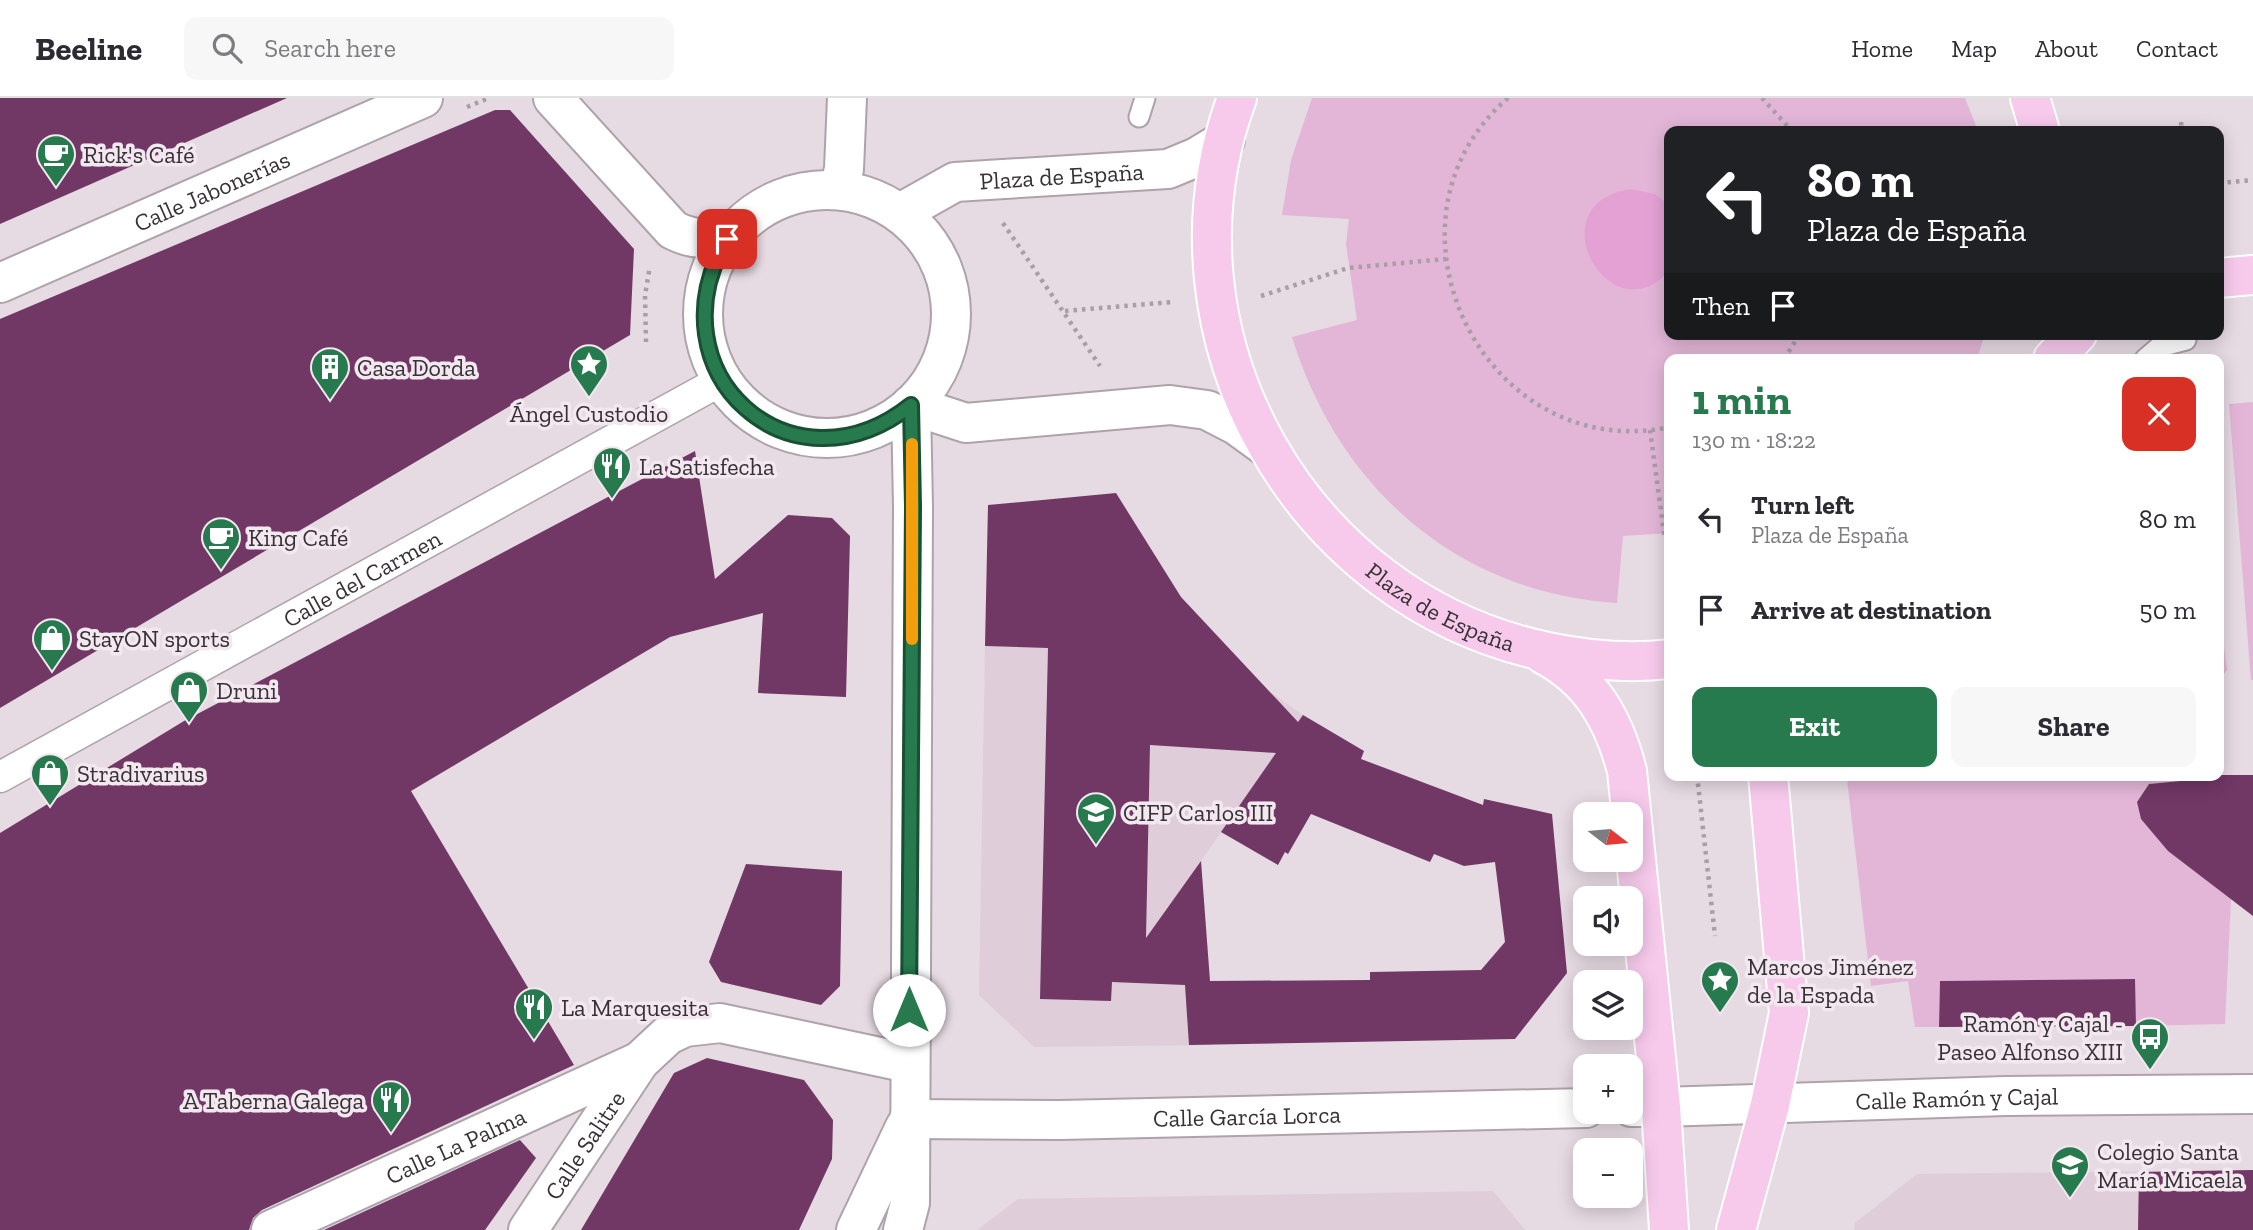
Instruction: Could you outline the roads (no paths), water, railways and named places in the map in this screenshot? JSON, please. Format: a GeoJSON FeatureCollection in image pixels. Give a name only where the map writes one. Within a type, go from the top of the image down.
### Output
{"type":"FeatureCollection","features":[{"type":"Feature","properties":{"kind":"main road","name":"Plaza de España"},"geometry":{"type":"LineString","coordinates":[[1237,98],[1225,139],[1214,218],[1216,296],[1236,375],[1269,449],[1318,519],[1380,577],[1452,621],[1532,649],[1597,659],[1664,659]]}},
{"type":"Feature","properties":{"kind":"main road"},"geometry":{"type":"LineString","coordinates":[[2030,98],[2038,126]]}},
{"type":"Feature","properties":{"kind":"main road"},"geometry":{"type":"LineString","coordinates":[[2224,278],[2253,275]]}},
{"type":"Feature","properties":{"kind":"main road"},"geometry":{"type":"LineString","coordinates":[[2058,354],[2071,340]]}},
{"type":"Feature","properties":{"kind":"main road"},"geometry":{"type":"LineString","coordinates":[[1532,649],[1580,678],[1598,700],[1621,746],[1630,798],[1646,1107],[1669,1230]]}},
{"type":"Feature","properties":{"kind":"main road"},"geometry":{"type":"LineString","coordinates":[[1737,1230],[1770,1105],[1789,1013],[1769,781]]}},
{"type":"Feature","properties":{"kind":"street","name":"Calle Jabonerías"},"geometry":{"type":"LineString","coordinates":[[0,283],[423,98]]}},
{"type":"Feature","properties":{"kind":"street"},"geometry":{"type":"LineString","coordinates":[[554,98],[673,229],[701,239],[726,235],[763,207],[792,194],[839,190],[869,197],[900,213],[928,241],[938,258],[950,296],[949,336],[944,355],[924,390],[911,405],[896,417],[864,432],[820,438],[792,433],[764,421],[741,403],[722,380],[708,350],[703,316],[712,268],[727,239],[738,227]]}},
{"type":"Feature","properties":{"kind":"street"},"geometry":{"type":"LineString","coordinates":[[839,190],[844,169],[847,98]]}},
{"type":"Feature","properties":{"kind":"street","name":"Plaza de España"},"geometry":{"type":"LineString","coordinates":[[900,213],[955,182],[1167,169],[1197,157],[1225,139]]}},
{"type":"Feature","properties":{"kind":"street","name":"Calle del Carmen"},"geometry":{"type":"LineString","coordinates":[[0,777],[722,380]]}},
{"type":"Feature","properties":{"kind":"street"},"geometry":{"type":"LineString","coordinates":[[903,1230],[909,1203],[913,507],[911,405]]}},
{"type":"Feature","properties":{"kind":"street","name":"Plaza de España"},"geometry":{"type":"LineString","coordinates":[[911,405],[966,422],[1170,405],[1207,410],[1236,425],[1269,449]]}},
{"type":"Feature","properties":{"kind":"street"},"geometry":{"type":"LineString","coordinates":[[640,1061],[668,1035],[694,1026],[720,1023],[908,1063]]}},
{"type":"Feature","properties":{"kind":"street","name":"Calle La Palma"},"geometry":{"type":"LineString","coordinates":[[271,1230],[640,1061]]}},
{"type":"Feature","properties":{"kind":"street","name":"Calle Salitre"},"geometry":{"type":"LineString","coordinates":[[528,1230],[640,1061]]}},
{"type":"Feature","properties":{"kind":"street","name":"Calle Ramón y Cajal"},"geometry":{"type":"LineString","coordinates":[[1646,1107],[1994,1096],[2253,1094]]}},
{"type":"Feature","properties":{"kind":"street","name":"Calle García Lorca"},"geometry":{"type":"LineString","coordinates":[[909,1119],[1059,1120],[1573,1108]]}},
{"type":"Feature","properties":{"kind":"street"},"geometry":{"type":"LineString","coordinates":[[856,1230],[909,1119]]}},
{"type":"Feature","properties":{"kind":"lane"},"geometry":{"type":"LineString","coordinates":[[2152,354],[2159,348],[2186,340]]}},
{"type":"Feature","properties":{"kind":"place","name":"Rick's Café"},"geometry":{"type":"Point","coordinates":[56,188]}},
{"type":"Feature","properties":{"kind":"place","name":"Ángel Custodio"},"geometry":{"type":"Point","coordinates":[589,398]}},
{"type":"Feature","properties":{"kind":"place","name":"Casa Dorda"},"geometry":{"type":"Point","coordinates":[330,401]}},
{"type":"Feature","properties":{"kind":"place","name":"La Satisfecha"},"geometry":{"type":"Point","coordinates":[612,500]}},
{"type":"Feature","properties":{"kind":"place","name":"King Café"},"geometry":{"type":"Point","coordinates":[221,571]}},
{"type":"Feature","properties":{"kind":"place","name":"StayON sports"},"geometry":{"type":"Point","coordinates":[52,672]}},
{"type":"Feature","properties":{"kind":"place","name":"Druni"},"geometry":{"type":"Point","coordinates":[189,724]}},
{"type":"Feature","properties":{"kind":"place","name":"Stradivarius"},"geometry":{"type":"Point","coordinates":[50,807]}},
{"type":"Feature","properties":{"kind":"place","name":"CIFP Carlos III"},"geometry":{"type":"Point","coordinates":[1096,846]}},
{"type":"Feature","properties":{"kind":"place","name":"Marcos Jiménez de la Espada"},"geometry":{"type":"Point","coordinates":[1720,1014]}},
{"type":"Feature","properties":{"kind":"place","name":"La Marquesita"},"geometry":{"type":"Point","coordinates":[534,1041]}},
{"type":"Feature","properties":{"kind":"place","name":"Ramón y Cajal - Paseo Alfonso XIII"},"geometry":{"type":"Point","coordinates":[2150,1071]}},
{"type":"Feature","properties":{"kind":"place","name":"A Taberna Galega"},"geometry":{"type":"Point","coordinates":[391,1134]}},
{"type":"Feature","properties":{"kind":"place","name":"Colegio Santa María Micaela"},"geometry":{"type":"Point","coordinates":[2070,1199]}}]}
